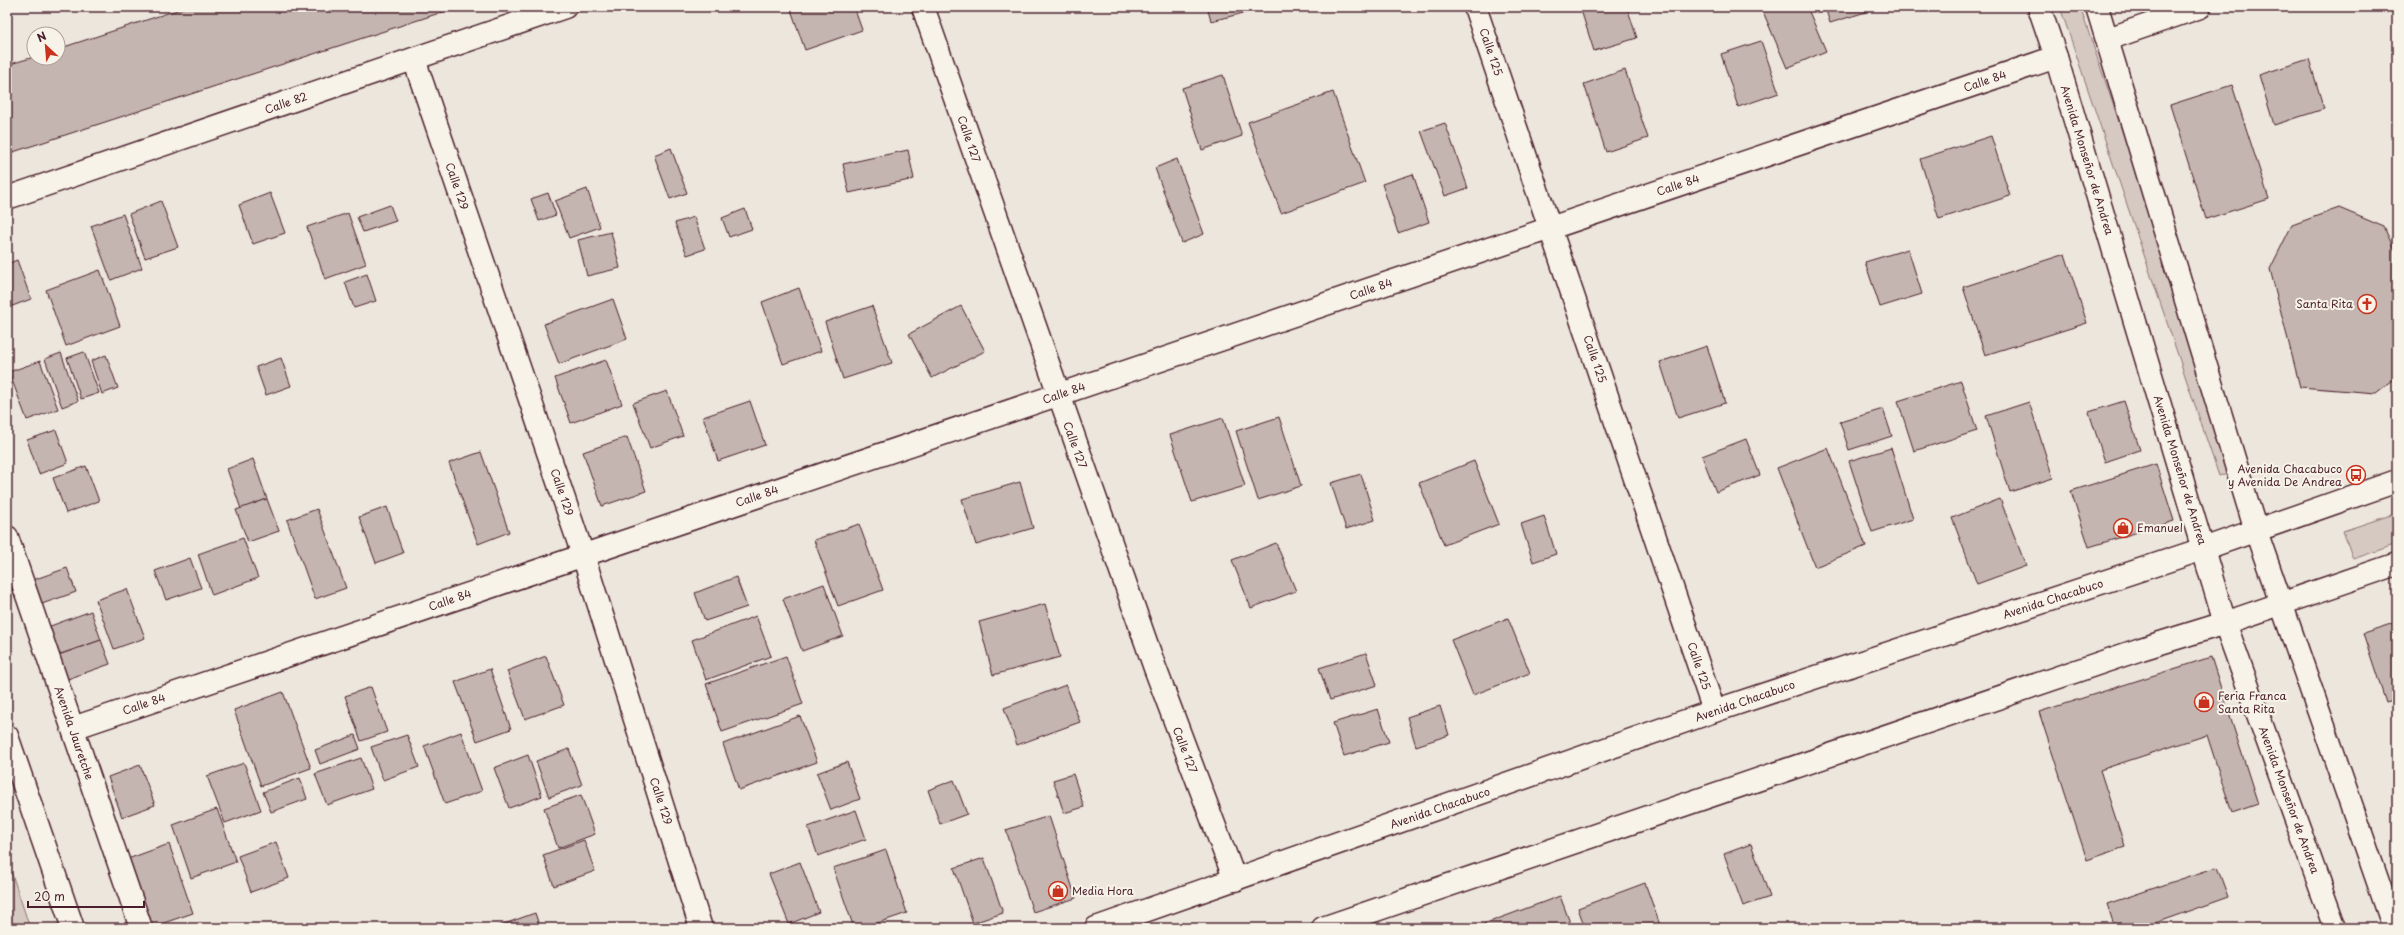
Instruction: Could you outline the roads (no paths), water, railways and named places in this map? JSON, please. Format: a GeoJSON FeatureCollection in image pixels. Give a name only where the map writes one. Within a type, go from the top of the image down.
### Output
{"type":"FeatureCollection","features":[{"type":"Feature","properties":{"kind":"street","name":"Calle 82"},"geometry":{"type":"LineString","coordinates":[[7,198],[565,7]]}},
{"type":"Feature","properties":{"kind":"street","name":"Calle 127"},"geometry":{"type":"LineString","coordinates":[[923,7],[1155,668],[1235,880]]}},
{"type":"Feature","properties":{"kind":"street","name":"Calle 125"},"geometry":{"type":"LineString","coordinates":[[1475,7],[1714,711]]}},
{"type":"Feature","properties":{"kind":"street","name":"Avenida Monseñor de Andrea"},"geometry":{"type":"LineString","coordinates":[[2039,7],[2056,57],[2225,623],[2335,928]]}},
{"type":"Feature","properties":{"kind":"street"},"geometry":{"type":"LineString","coordinates":[[2097,7],[2108,39],[2256,531],[2280,605],[2394,928]]}},
{"type":"Feature","properties":{"kind":"street"},"geometry":{"type":"LineString","coordinates":[[2108,39],[2200,7]]}},
{"type":"Feature","properties":{"kind":"street","name":"Calle 84"},"geometry":{"type":"LineString","coordinates":[[73,728],[2056,57]]}},
{"type":"Feature","properties":{"kind":"street","name":"Calle 129"},"geometry":{"type":"LineString","coordinates":[[414,59],[584,555],[701,928]]}},
{"type":"Feature","properties":{"kind":"street","name":"Avenida Chacabuco"},"geometry":{"type":"LineString","coordinates":[[1096,928],[1714,711],[2203,549],[2397,481]]}},
{"type":"Feature","properties":{"kind":"street","name":"Avenida Jauretche"},"geometry":{"type":"LineString","coordinates":[[7,538],[141,928]]}},
{"type":"Feature","properties":{"kind":"street"},"geometry":{"type":"LineString","coordinates":[[1323,928],[2133,651],[2280,605],[2397,564]]}},
{"type":"Feature","properties":{"kind":"street"},"geometry":{"type":"LineString","coordinates":[[7,736],[73,928]]}},
{"type":"Feature","properties":{"kind":"place","name":"Santa Rita"},"geometry":{"type":"Point","coordinates":[2367,304]}},
{"type":"Feature","properties":{"kind":"place","name":"Avenida Chacabuco y Avenida De Andrea"},"geometry":{"type":"Point","coordinates":[2356,475]}},
{"type":"Feature","properties":{"kind":"place","name":"Emanuel"},"geometry":{"type":"Point","coordinates":[2123,528]}},
{"type":"Feature","properties":{"kind":"place","name":"Feria Franca Santa Rita"},"geometry":{"type":"Point","coordinates":[2204,702]}},
{"type":"Feature","properties":{"kind":"place","name":"Media Hora"},"geometry":{"type":"Point","coordinates":[1058,891]}}]}
